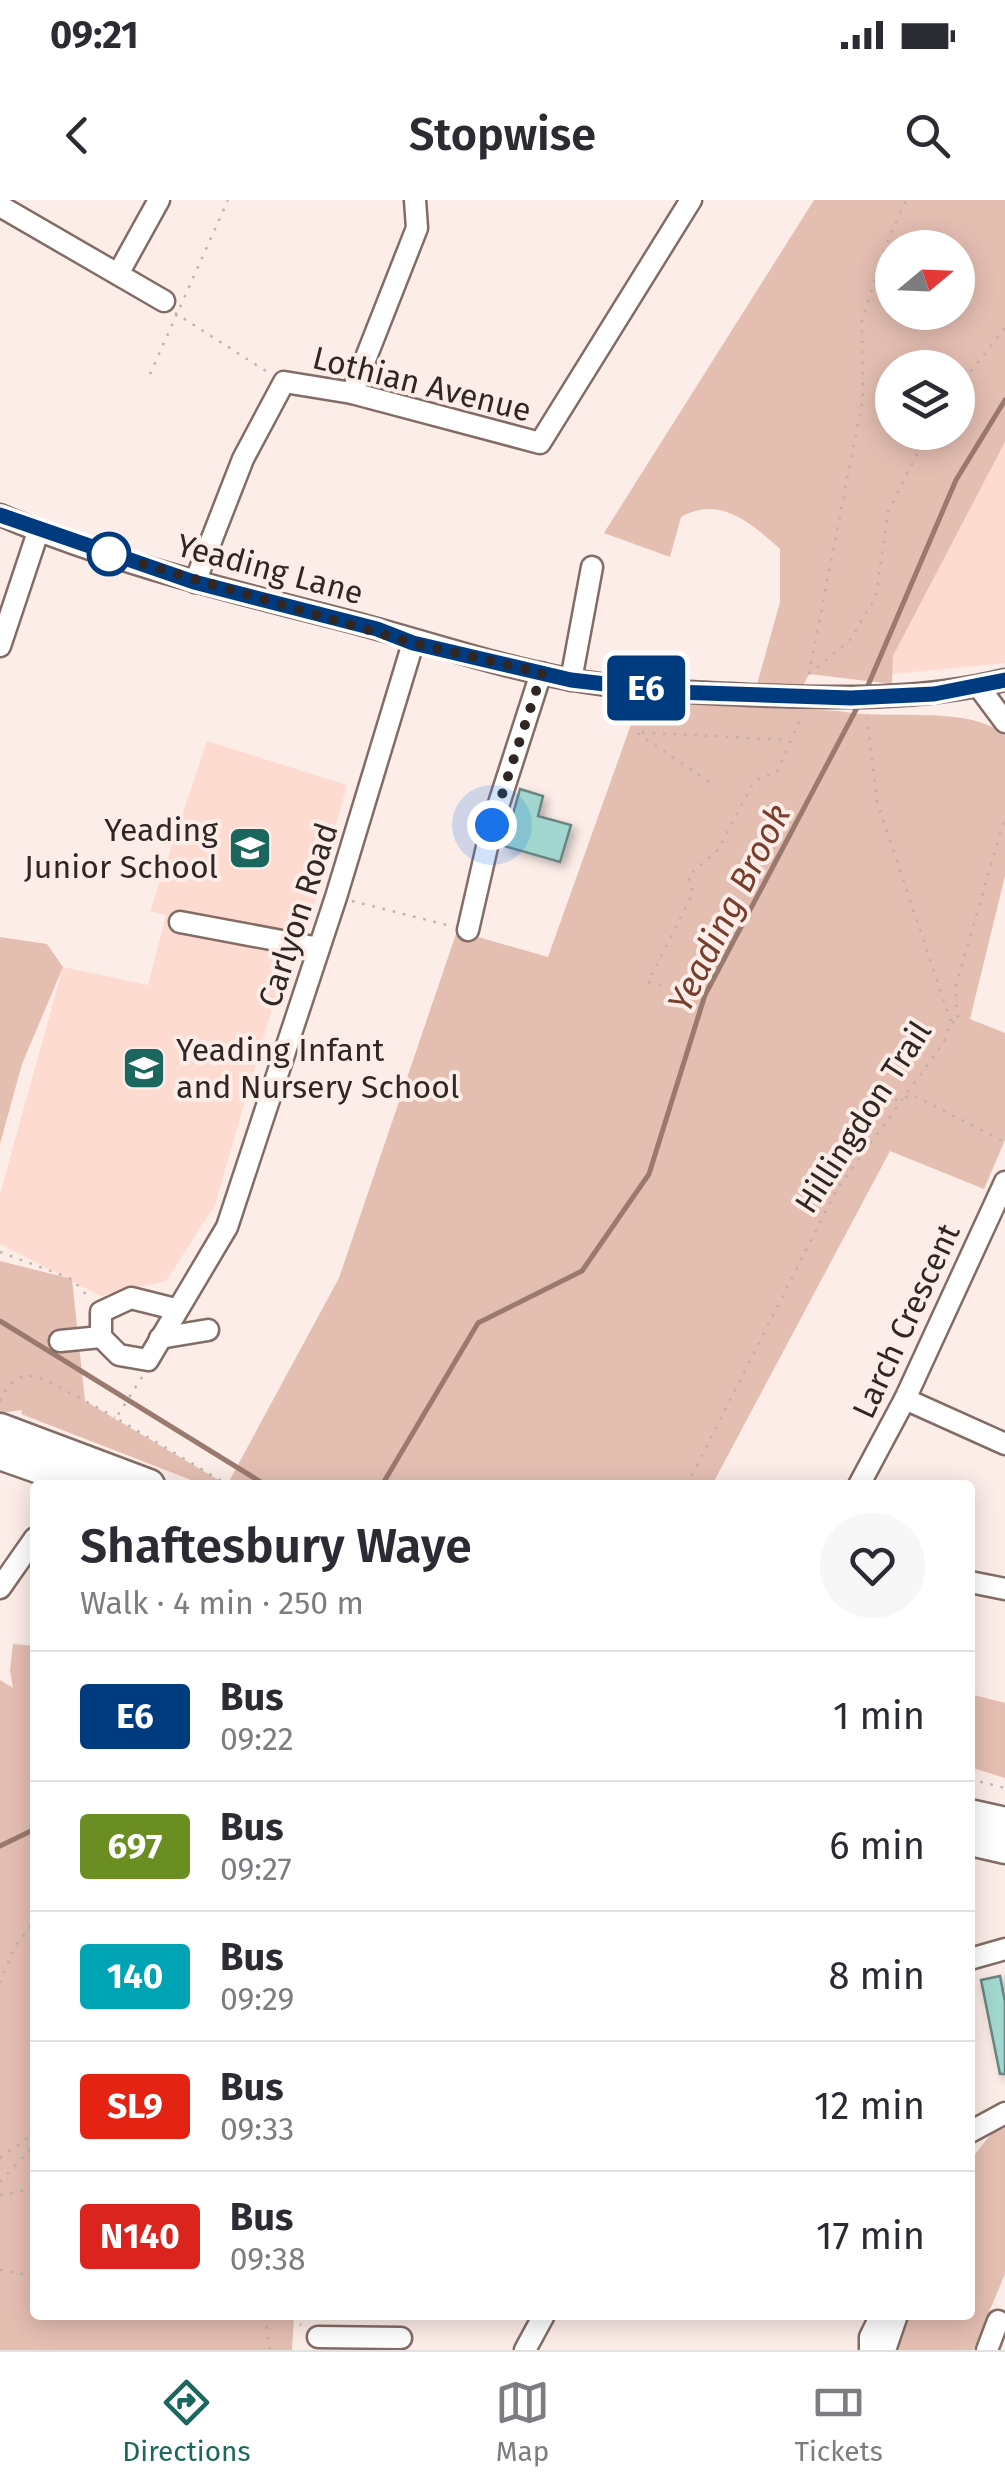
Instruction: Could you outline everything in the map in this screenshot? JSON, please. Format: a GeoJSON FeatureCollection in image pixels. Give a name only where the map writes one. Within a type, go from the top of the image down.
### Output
{"type":"FeatureCollection","features":[{"type":"Feature","properties":{"kind":"highway"},"geometry":{"type":"LineString","coordinates":[[0,1429],[136,1480]]}},
{"type":"Feature","properties":{"kind":"highway"},"geometry":{"type":"LineString","coordinates":[[0,1454],[74,1480]]}},
{"type":"Feature","properties":{"kind":"highway"},"geometry":{"type":"LineString","coordinates":[[975,1817],[1005,1823]]}},
{"type":"Feature","properties":{"kind":"highway"},"geometry":{"type":"LineString","coordinates":[[975,1841],[1005,1848]]}},
{"type":"Feature","properties":{"kind":"street"},"geometry":{"type":"LineString","coordinates":[[118,274],[160,200]]}},
{"type":"Feature","properties":{"kind":"street"},"geometry":{"type":"LineString","coordinates":[[352,393],[416,228],[415,200]]}},
{"type":"Feature","properties":{"kind":"street","name":"Lothian Avenue"},"geometry":{"type":"LineString","coordinates":[[194,582],[242,459],[284,382],[352,393],[540,443],[692,200]]}},
{"type":"Feature","properties":{"kind":"street"},"geometry":{"type":"LineString","coordinates":[[9,206],[164,301]]}},
{"type":"Feature","properties":{"kind":"street","name":"Yeading Lane"},"geometry":{"type":"LineString","coordinates":[[0,516],[194,582],[377,629],[413,643],[571,680],[674,692],[808,697],[861,697],[1005,680]]}},
{"type":"Feature","properties":{"kind":"street"},"geometry":{"type":"LineString","coordinates":[[0,646],[38,532]]}},
{"type":"Feature","properties":{"kind":"street"},"geometry":{"type":"LineString","coordinates":[[571,680],[592,568]]}},
{"type":"Feature","properties":{"kind":"street","name":"Carlyon Road"},"geometry":{"type":"LineString","coordinates":[[101,1337],[118,1355],[148,1360],[227,1226],[336,897],[413,643]]}},
{"type":"Feature","properties":{"kind":"street"},"geometry":{"type":"LineString","coordinates":[[468,930],[492,825],[542,673]]}},
{"type":"Feature","properties":{"kind":"street"},"geometry":{"type":"LineString","coordinates":[[979,686],[1005,722]]}},
{"type":"Feature","properties":{"kind":"street"},"geometry":{"type":"LineString","coordinates":[[180,922],[319,948]]}},
{"type":"Feature","properties":{"kind":"street","name":"Larch Crescent"},"geometry":{"type":"LineString","coordinates":[[862,1480],[905,1399],[1005,1182]]}},
{"type":"Feature","properties":{"kind":"street"},"geometry":{"type":"LineString","coordinates":[[60,1340],[101,1337],[101,1312],[131,1298],[175,1309]]}},
{"type":"Feature","properties":{"kind":"street"},"geometry":{"type":"LineString","coordinates":[[160,1338],[208,1330]]}},
{"type":"Feature","properties":{"kind":"street"},"geometry":{"type":"LineString","coordinates":[[905,1399],[1005,1444]]}},
{"type":"Feature","properties":{"kind":"street"},"geometry":{"type":"LineString","coordinates":[[0,1588],[30,1545]]}},
{"type":"Feature","properties":{"kind":"street"},"geometry":{"type":"LineString","coordinates":[[975,1583],[1005,1589]]}},
{"type":"Feature","properties":{"kind":"street"},"geometry":{"type":"LineString","coordinates":[[975,1958],[1005,1949]]}},
{"type":"Feature","properties":{"kind":"street"},"geometry":{"type":"LineString","coordinates":[[975,2129],[1005,2113]]}},
{"type":"Feature","properties":{"kind":"street"},"geometry":{"type":"LineString","coordinates":[[535,2347],[543,2320]]}},
{"type":"Feature","properties":{"kind":"street"},"geometry":{"type":"LineString","coordinates":[[870,2350],[870,2337],[878,2320]]}},
{"type":"Feature","properties":{"kind":"street"},"geometry":{"type":"LineString","coordinates":[[886,2350],[895,2320]]}},
{"type":"Feature","properties":{"kind":"street"},"geometry":{"type":"LineString","coordinates":[[987,2350],[1002,2330]]}},
{"type":"Feature","properties":{"kind":"street"},"geometry":{"type":"LineString","coordinates":[[1001,2350],[1002,2330]]}},
{"type":"Feature","properties":{"kind":"street"},"geometry":{"type":"LineString","coordinates":[[318,2336],[400,2344]]}},
{"type":"Feature","properties":{"kind":"path"},"geometry":{"type":"LineString","coordinates":[[150,374],[228,200]]}},
{"type":"Feature","properties":{"kind":"path"},"geometry":{"type":"LineString","coordinates":[[660,984],[648,982],[693,893],[688,876],[718,850],[754,780],[777,772],[808,697],[808,674],[863,398],[862,320],[884,247],[906,200]]}},
{"type":"Feature","properties":{"kind":"path"},"geometry":{"type":"LineString","coordinates":[[164,301],[178,318],[284,382]]}},
{"type":"Feature","properties":{"kind":"path"},"geometry":{"type":"LineString","coordinates":[[975,366],[1005,328]]}},
{"type":"Feature","properties":{"kind":"path"},"geometry":{"type":"LineString","coordinates":[[808,674],[850,640],[876,596],[888,512],[919,450]]}},
{"type":"Feature","properties":{"kind":"path","name":"Hillingdon Trail"},"geometry":{"type":"LineString","coordinates":[[690,1480],[836,1191],[944,1042],[951,1022],[877,802],[861,697]]}},
{"type":"Feature","properties":{"kind":"path"},"geometry":{"type":"LineString","coordinates":[[709,782],[636,732],[788,740]]}},
{"type":"Feature","properties":{"kind":"path"},"geometry":{"type":"LineString","coordinates":[[951,1022],[958,1022],[955,989],[1005,817]]}},
{"type":"Feature","properties":{"kind":"path"},"geometry":{"type":"LineString","coordinates":[[336,897],[468,930]]}},
{"type":"Feature","properties":{"kind":"path"},"geometry":{"type":"LineString","coordinates":[[885,1104],[906,1095],[1005,1142]]}},
{"type":"Feature","properties":{"kind":"path"},"geometry":{"type":"LineString","coordinates":[[0,1252],[72,1279],[101,1312]]}},
{"type":"Feature","properties":{"kind":"path"},"geometry":{"type":"LineString","coordinates":[[0,1402],[8,1386],[24,1375],[44,1379],[220,1480]]}},
{"type":"Feature","properties":{"kind":"path"},"geometry":{"type":"LineString","coordinates":[[116,1418],[132,1392]]}},
{"type":"Feature","properties":{"kind":"path"},"geometry":{"type":"LineString","coordinates":[[975,1779],[1005,1788]]}},
{"type":"Feature","properties":{"kind":"path"},"geometry":{"type":"LineString","coordinates":[[0,1983],[14,1948],[30,1927]]}},
{"type":"Feature","properties":{"kind":"path"},"geometry":{"type":"LineString","coordinates":[[0,2158],[30,2137]]}},
{"type":"Feature","properties":{"kind":"path"},"geometry":{"type":"LineString","coordinates":[[0,2182],[30,2149]]}},
{"type":"Feature","properties":{"kind":"path"},"geometry":{"type":"LineString","coordinates":[[0,2195],[30,2189]]}},
{"type":"Feature","properties":{"kind":"path"},"geometry":{"type":"LineString","coordinates":[[0,2270],[30,2275]]}},
{"type":"Feature","properties":{"kind":"path"},"geometry":{"type":"LineString","coordinates":[[265,2320],[270,2350]]}},
{"type":"Feature","properties":{"kind":"path"},"geometry":{"type":"LineString","coordinates":[[294,2320],[318,2336]]}},
{"type":"Feature","properties":{"kind":"shaded area"},"geometry":{"type":"Polygon","coordinates":[[[814,200],[1005,200],[1005,442],[893,656],[892,684],[809,674],[800,692],[754,695],[780,602],[780,549],[734,515],[709,509],[681,517],[670,557],[604,533],[814,200]]]}},
{"type":"Feature","properties":{"kind":"shaded area"},"geometry":{"type":"Polygon","coordinates":[[[1005,442],[1005,663],[892,674],[893,656],[1005,442]]]}},
{"type":"Feature","properties":{"kind":"shaded area"},"geometry":{"type":"Polygon","coordinates":[[[639,702],[949,716],[989,725],[1005,735],[1005,876],[970,1019],[1005,1033],[1005,1140],[984,1189],[890,1151],[715,1480],[230,1480],[339,1278],[457,931],[548,957],[639,702]]]}},
{"type":"Feature","properties":{"kind":"shaded area","name":"Yeading Infant and Nursery School"},"geometry":{"type":"Polygon","coordinates":[[[207,741],[347,785],[303,944],[291,942],[215,1205],[166,1281],[101,1296],[0,1244],[0,1194],[63,967],[148,985],[166,915],[150,911],[207,741]]]}},
{"type":"Feature","properties":{"kind":"shaded area"},"geometry":{"type":"Polygon","coordinates":[[[0,937],[47,944],[63,967],[22,1064],[0,1144],[0,937]]]}},
{"type":"Feature","properties":{"kind":"shaded area"},"geometry":{"type":"Polygon","coordinates":[[[0,1261],[72,1279],[85,1401],[219,1480],[191,1480],[21,1414],[22,1410],[0,1413],[0,1261]]]}},
{"type":"Feature","properties":{"kind":"shaded area"},"geometry":{"type":"Polygon","coordinates":[[[13,1644],[30,1646],[30,2320],[294,2320],[292,2350],[0,2350],[0,1680],[13,1688],[13,1644]]]}},
{"type":"Feature","properties":{"kind":"shaded area"},"geometry":{"type":"Polygon","coordinates":[[[975,1695],[1005,1703],[1005,1778],[975,1769],[975,1695]]]}},
{"type":"Feature","properties":{"kind":"shaded area"},"geometry":{"type":"Polygon","coordinates":[[[1005,2127],[1005,2274],[973,2350],[892,2350],[903,2320],[975,2320],[975,2155],[994,2130],[1005,2127]]]}},
{"type":"Feature","properties":{"kind":"building"},"geometry":{"type":"Polygon","coordinates":[[[520,789],[543,796],[538,816],[571,825],[560,862],[504,846],[520,789]]]}},
{"type":"Feature","properties":{"kind":"building"},"geometry":{"type":"Polygon","coordinates":[[[1000,1976],[1005,2002],[1005,2074],[1000,2074],[981,1980],[1000,1976]]]}},
{"type":"Feature","properties":{"kind":"waterway","name":"Yeading Brook"},"geometry":{"type":"LineString","coordinates":[[866,690],[956,480],[1005,400]]}},
{"type":"Feature","properties":{"kind":"waterway","name":"Yeading Brook"},"geometry":{"type":"LineString","coordinates":[[385,1480],[478,1323],[582,1271],[649,1174],[705,995],[859,704]]}},
{"type":"Feature","properties":{"kind":"waterway"},"geometry":{"type":"LineString","coordinates":[[0,1321],[258,1480]]}},
{"type":"Feature","properties":{"kind":"waterway","name":"Yeading Brook"},"geometry":{"type":"LineString","coordinates":[[0,1846],[30,1831]]}},
{"type":"Feature","properties":{"kind":"bus line","name":"E6"},"geometry":{"type":"LineString","coordinates":[[0,515],[38,532],[194,582],[377,629],[413,643],[571,680],[674,692],[851,698],[934,694],[1005,680]]}},
{"type":"Feature","properties":{"kind":"place","name":"Yeading Junior School"},"geometry":{"type":"Point","coordinates":[250,848]}},
{"type":"Feature","properties":{"kind":"place","name":"Yeading Infant and Nursery School"},"geometry":{"type":"Point","coordinates":[144,1068]}},
{"type":"Feature","properties":{"kind":"route"},"geometry":{"type":"LineString","coordinates":[[109,554],[194,582],[377,629],[413,643],[542,673],[492,825]]}}]}
